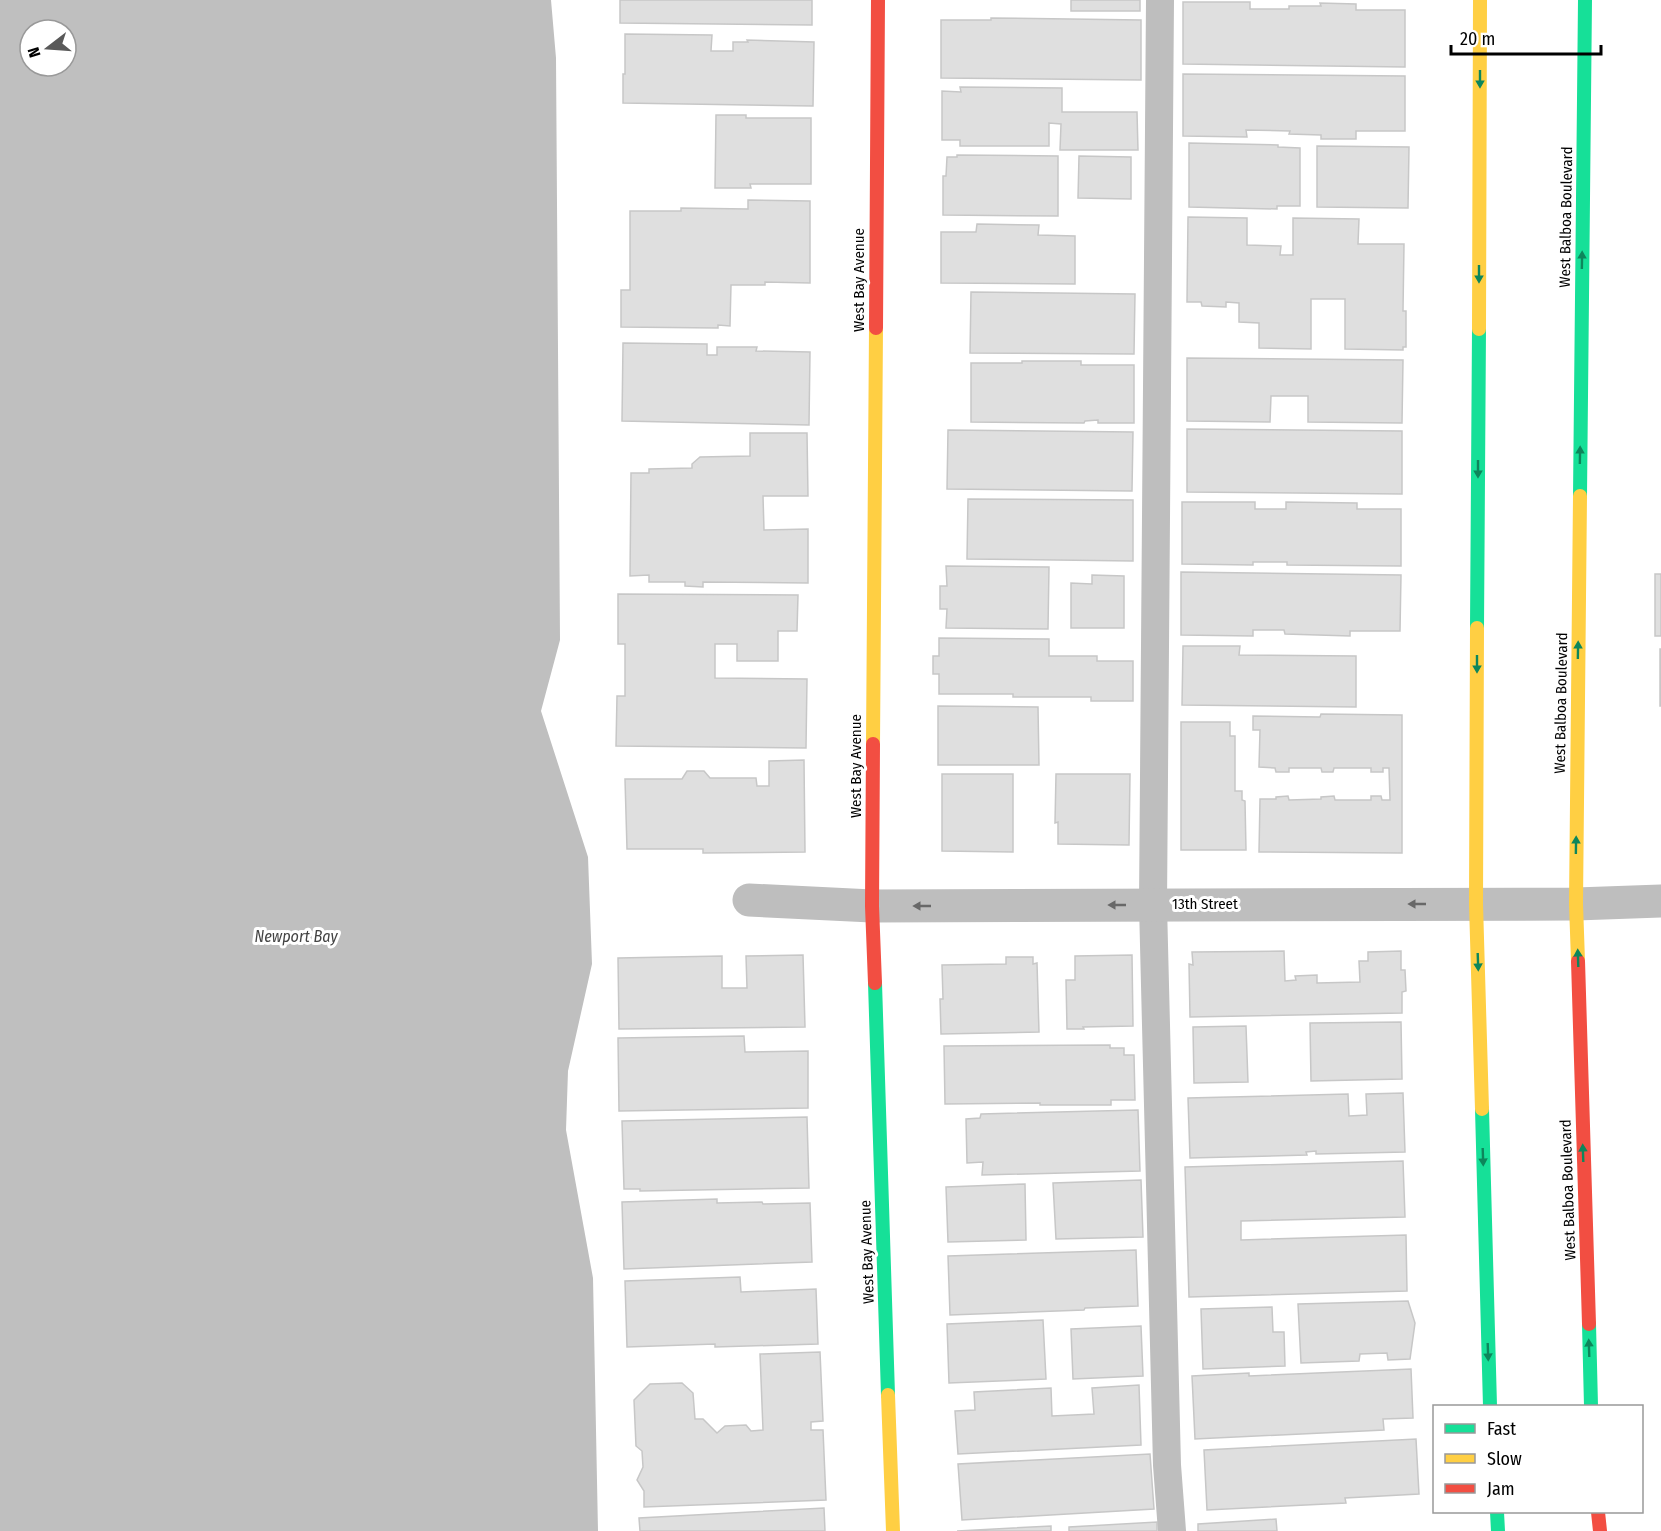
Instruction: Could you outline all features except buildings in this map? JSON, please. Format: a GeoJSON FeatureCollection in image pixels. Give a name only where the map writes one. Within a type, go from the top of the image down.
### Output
{"type":"FeatureCollection","features":[{"type":"Feature","properties":{"kind":"main road","name":"West Bay Avenue"},"geometry":{"type":"LineString","coordinates":[[878,0],[872,906],[893,1531]]}},
{"type":"Feature","properties":{"kind":"main road"},"geometry":{"type":"LineString","coordinates":[[1480,0],[1476,904],[1490,1405]]}},
{"type":"Feature","properties":{"kind":"main road","name":"West Balboa Boulevard"},"geometry":{"type":"LineString","coordinates":[[1585,0],[1576,904],[1591,1405]]}},
{"type":"Feature","properties":{"kind":"main road"},"geometry":{"type":"LineString","coordinates":[[1497,1513],[1498,1531]]}},
{"type":"Feature","properties":{"kind":"main road"},"geometry":{"type":"LineString","coordinates":[[1598,1513],[1600,1531]]}},
{"type":"Feature","properties":{"kind":"street","name":"13th Street"},"geometry":{"type":"LineString","coordinates":[[748,900],[872,906],[1576,904],[1661,901]]}},
{"type":"Feature","properties":{"kind":"lane"},"geometry":{"type":"LineString","coordinates":[[1160,0],[1154,905],[1167,1465],[1172,1531]]}},
{"type":"Feature","properties":{"kind":"water","name":"Newport Bay"},"geometry":{"type":"Polygon","coordinates":[[[0,0],[551,0],[556,58],[560,640],[541,711],[588,857],[592,964],[568,1071],[566,1130],[593,1278],[598,1531],[0,1531],[0,0]]]}},
{"type":"Feature","properties":{"kind":"traffic: fast"},"geometry":{"type":"LineString","coordinates":[[1580,496],[1585,0]]}},
{"type":"Feature","properties":{"kind":"traffic: fast"},"geometry":{"type":"LineString","coordinates":[[1477,628],[1479,329]]}},
{"type":"Feature","properties":{"kind":"traffic: fast"},"geometry":{"type":"LineString","coordinates":[[875,983],[888,1395]]}},
{"type":"Feature","properties":{"kind":"traffic: fast"},"geometry":{"type":"LineString","coordinates":[[1482,1109],[1490,1405]]}},
{"type":"Feature","properties":{"kind":"traffic: fast"},"geometry":{"type":"LineString","coordinates":[[1589,1324],[1591,1405]]}},
{"type":"Feature","properties":{"kind":"traffic: fast"},"geometry":{"type":"LineString","coordinates":[[1497,1513],[1498,1531]]}},
{"type":"Feature","properties":{"kind":"traffic: slow"},"geometry":{"type":"LineString","coordinates":[[1479,329],[1480,0]]}},
{"type":"Feature","properties":{"kind":"traffic: slow"},"geometry":{"type":"LineString","coordinates":[[873,744],[876,328]]}},
{"type":"Feature","properties":{"kind":"traffic: slow"},"geometry":{"type":"LineString","coordinates":[[1578,961],[1576,904],[1580,496]]}},
{"type":"Feature","properties":{"kind":"traffic: slow"},"geometry":{"type":"LineString","coordinates":[[1477,628],[1476,904],[1482,1109]]}},
{"type":"Feature","properties":{"kind":"traffic: slow"},"geometry":{"type":"LineString","coordinates":[[888,1395],[893,1531]]}},
{"type":"Feature","properties":{"kind":"traffic: jam"},"geometry":{"type":"LineString","coordinates":[[876,328],[878,0]]}},
{"type":"Feature","properties":{"kind":"traffic: jam"},"geometry":{"type":"LineString","coordinates":[[873,744],[872,906],[875,983]]}},
{"type":"Feature","properties":{"kind":"traffic: jam"},"geometry":{"type":"LineString","coordinates":[[1578,961],[1589,1324]]}},
{"type":"Feature","properties":{"kind":"traffic: jam"},"geometry":{"type":"LineString","coordinates":[[1598,1513],[1600,1531]]}}]}
